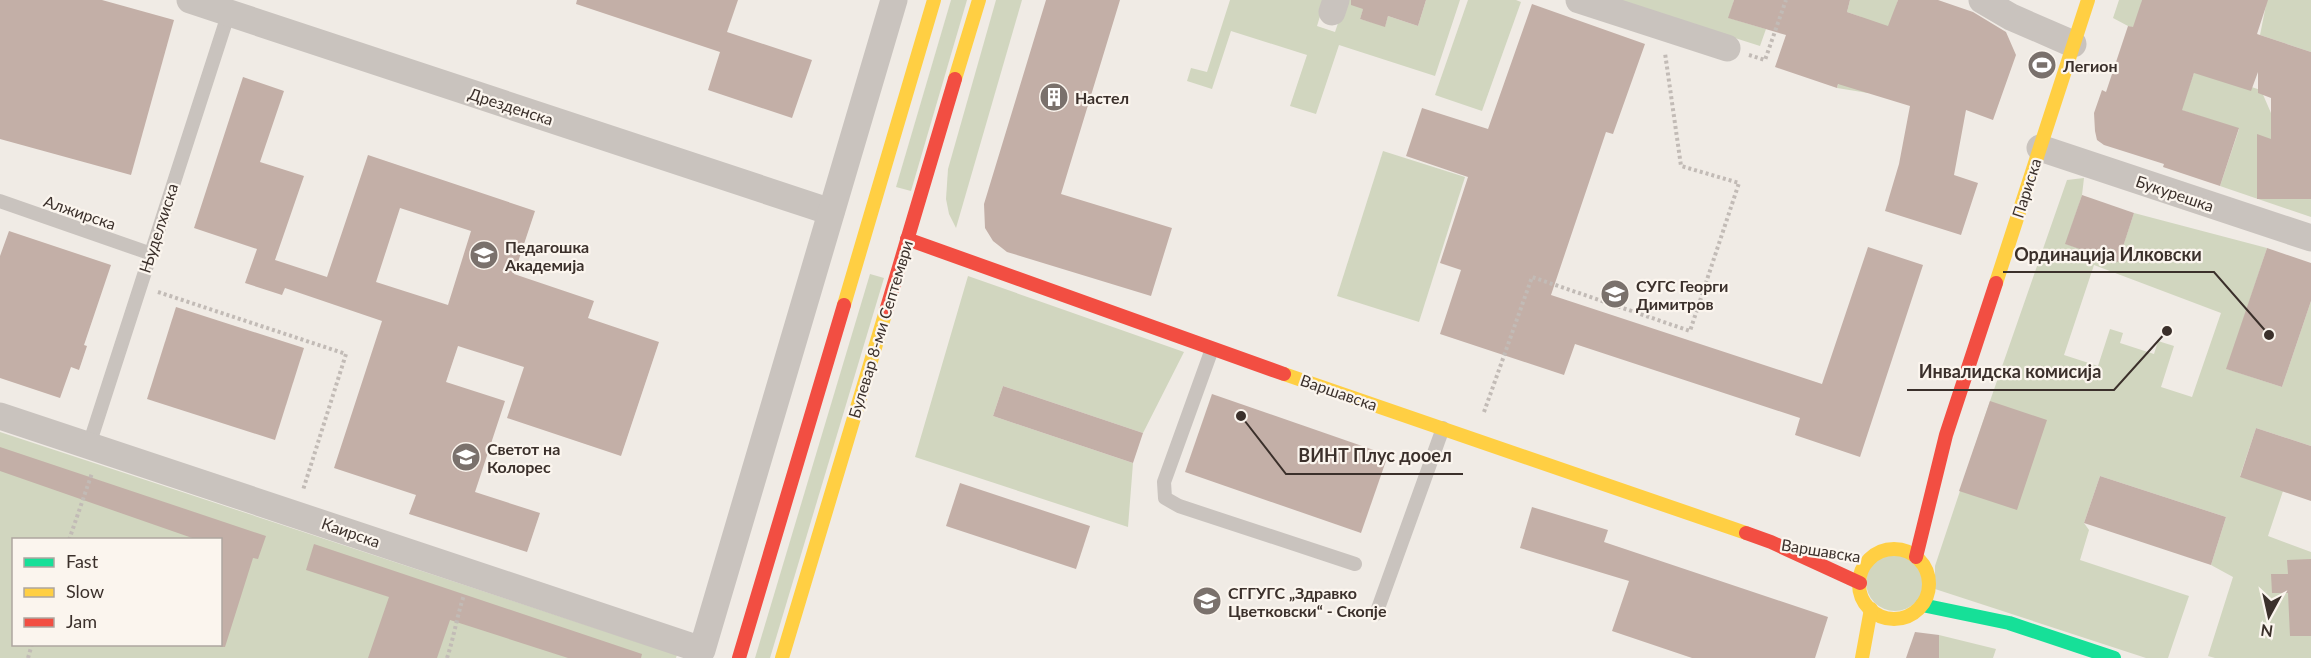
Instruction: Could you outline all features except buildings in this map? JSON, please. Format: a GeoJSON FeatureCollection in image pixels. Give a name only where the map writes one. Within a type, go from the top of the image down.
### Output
{"type":"FeatureCollection","features":[{"type":"Feature","properties":{"kind":"street"},"geometry":{"type":"LineString","coordinates":[[805,434],[769,425],[894,0]]}},
{"type":"Feature","properties":{"kind":"street"},"geometry":{"type":"LineString","coordinates":[[739,658],[934,0]]}},
{"type":"Feature","properties":{"kind":"street","name":"Булевар 8-ми Септември"},"geometry":{"type":"LineString","coordinates":[[782,658],[979,0]]}},
{"type":"Feature","properties":{"kind":"street"},"geometry":{"type":"LineString","coordinates":[[1580,0],[1727,48]]}},
{"type":"Feature","properties":{"kind":"street"},"geometry":{"type":"LineString","coordinates":[[1982,0],[2011,17],[2073,44]]}},
{"type":"Feature","properties":{"kind":"street","name":"Париска"},"geometry":{"type":"LineString","coordinates":[[1916,557],[1946,435],[2088,0]]}},
{"type":"Feature","properties":{"kind":"street","name":"Дрезденска"},"geometry":{"type":"LineString","coordinates":[[211,5],[831,212]]}},
{"type":"Feature","properties":{"kind":"street","name":"Букурешка"},"geometry":{"type":"LineString","coordinates":[[2040,148],[2311,238]]}},
{"type":"Feature","properties":{"kind":"street"},"geometry":{"type":"LineString","coordinates":[[842,175],[886,162]]}},
{"type":"Feature","properties":{"kind":"street","name":"Варшавска"},"geometry":{"type":"LineString","coordinates":[[907,239],[1212,349],[1771,542],[1860,583]]}},
{"type":"Feature","properties":{"kind":"street","name":"Каирска"},"geometry":{"type":"LineString","coordinates":[[0,416],[702,650],[769,425]]}},
{"type":"Feature","properties":{"kind":"street","name":"Париска"},"geometry":{"type":"LineString","coordinates":[[1913,507],[1946,435]]}},
{"type":"Feature","properties":{"kind":"street","name":"Варшавска"},"geometry":{"type":"LineString","coordinates":[[1771,542],[1827,551]]}},
{"type":"Feature","properties":{"kind":"street"},"geometry":{"type":"LineString","coordinates":[[1896,544],[1916,557],[1926,568],[1934,584],[1922,605],[1910,615],[1893,623],[1871,609],[1861,595],[1860,583],[1865,558],[1896,544]]}},
{"type":"Feature","properties":{"kind":"street"},"geometry":{"type":"LineString","coordinates":[[1959,597],[2009,623],[2079,652],[2114,658]]}},
{"type":"Feature","properties":{"kind":"street"},"geometry":{"type":"LineString","coordinates":[[1922,605],[2009,623]]}},
{"type":"Feature","properties":{"kind":"street"},"geometry":{"type":"LineString","coordinates":[[1862,658],[1871,609]]}},
{"type":"Feature","properties":{"kind":"lane","name":"Њуделхиска"},"geometry":{"type":"LineString","coordinates":[[94,447],[149,253],[211,5]]}},
{"type":"Feature","properties":{"kind":"lane","name":"Алжирска"},"geometry":{"type":"LineString","coordinates":[[0,201],[149,253]]}},
{"type":"Feature","properties":{"kind":"lane"},"geometry":{"type":"LineString","coordinates":[[1212,349],[1164,482],[1165,498],[1179,506],[1355,564]]}},
{"type":"Feature","properties":{"kind":"lane"},"geometry":{"type":"LineString","coordinates":[[1376,614],[1443,428]]}},
{"type":"Feature","properties":{"kind":"path"},"geometry":{"type":"LineString","coordinates":[[1727,48],[1765,60],[1786,0]]}},
{"type":"Feature","properties":{"kind":"path"},"geometry":{"type":"LineString","coordinates":[[1474,439],[1532,277],[1690,331],[1739,183],[1681,166],[1664,43]]}},
{"type":"Feature","properties":{"kind":"path"},"geometry":{"type":"LineString","coordinates":[[139,286],[346,354],[296,514]]}},
{"type":"Feature","properties":{"kind":"path"},"geometry":{"type":"LineString","coordinates":[[70,538],[94,447]]}},
{"type":"Feature","properties":{"kind":"path"},"geometry":{"type":"LineString","coordinates":[[447,658],[456,634],[456,620],[471,573]]}},
{"type":"Feature","properties":{"kind":"green space"},"geometry":{"type":"Polygon","coordinates":[[[951,0],[967,0],[911,191],[896,187],[951,0]]]}},
{"type":"Feature","properties":{"kind":"green space"},"geometry":{"type":"Polygon","coordinates":[[[996,0],[1022,0],[956,228],[949,214],[946,199],[948,169],[996,0]]]}},
{"type":"Feature","properties":{"kind":"green space"},"geometry":{"type":"Polygon","coordinates":[[[1230,0],[1325,0],[1317,26],[1335,32],[1346,0],[1366,0],[1360,19],[1385,26],[1388,16],[1418,26],[1426,0],[1460,0],[1435,76],[1339,45],[1316,114],[1290,106],[1307,55],[1231,31],[1212,89],[1187,81],[1191,68],[1207,72],[1230,0]]]}},
{"type":"Feature","properties":{"kind":"green space"},"geometry":{"type":"Polygon","coordinates":[[[1468,0],[1516,0],[1521,2],[1482,111],[1435,95],[1468,0]]]}},
{"type":"Feature","properties":{"kind":"green space"},"geometry":{"type":"Polygon","coordinates":[[[1616,0],[1734,0],[1729,18],[1766,29],[1760,46],[1616,0]]]}},
{"type":"Feature","properties":{"kind":"green space"},"geometry":{"type":"Polygon","coordinates":[[[1850,0],[1898,0],[1868,93],[1837,88],[1861,17],[1847,12],[1850,0]]]}},
{"type":"Feature","properties":{"kind":"green space"},"geometry":{"type":"Polygon","coordinates":[[[2119,0],[2142,0],[2141,5],[2222,23],[2258,34],[2236,46],[2248,86],[2261,90],[2271,113],[2271,149],[2257,199],[2220,186],[2239,129],[2181,110],[2202,50],[2128,26],[2113,18],[2119,0]]]}},
{"type":"Feature","properties":{"kind":"green space"},"geometry":{"type":"Polygon","coordinates":[[[2267,0],[2311,0],[2311,52],[2260,35],[2267,0]]]}},
{"type":"Feature","properties":{"kind":"green space"},"geometry":{"type":"Polygon","coordinates":[[[1383,151],[1465,177],[1419,322],[1337,296],[1383,151]]]}},
{"type":"Feature","properties":{"kind":"green space"},"geometry":{"type":"Polygon","coordinates":[[[2084,178],[2082,195],[2066,244],[2118,261],[2134,213],[2267,248],[2227,369],[2282,387],[2311,301],[2311,446],[2256,428],[2240,476],[2283,491],[2268,536],[2311,552],[2311,658],[2215,658],[2208,656],[2233,577],[2211,565],[2226,517],[2100,476],[2084,523],[2089,530],[2080,560],[2189,596],[2168,658],[2146,658],[1935,589],[1935,566],[2067,180],[2084,178]],[[2094,265],[2064,355],[2098,366],[2110,329],[2123,333],[2120,343],[2154,354],[2158,341],[2174,346],[2161,387],[2192,397],[2221,313],[2094,265]]]}},
{"type":"Feature","properties":{"kind":"green space"},"geometry":{"type":"Polygon","coordinates":[[[2258,199],[2311,199],[2311,217],[2258,199]]]}},
{"type":"Feature","properties":{"kind":"green space"},"geometry":{"type":"Polygon","coordinates":[[[870,274],[884,278],[770,658],[755,658],[870,274]]]}},
{"type":"Feature","properties":{"kind":"green space"},"geometry":{"type":"Polygon","coordinates":[[[968,276],[1184,352],[1143,433],[1003,386],[993,416],[1133,463],[1128,527],[915,457],[968,276]]]}},
{"type":"Feature","properties":{"kind":"green space"},"geometry":{"type":"Polygon","coordinates":[[[0,432],[677,655],[676,658],[0,658],[0,432]]]}},
{"type":"Feature","properties":{"kind":"green space"},"geometry":{"type":"Polygon","coordinates":[[[1895,553],[1911,558],[1919,566],[1924,582],[1919,598],[1911,606],[1895,611],[1879,606],[1871,598],[1866,582],[1871,566],[1879,558],[1895,553]]]}},
{"type":"Feature","properties":{"kind":"green space"},"geometry":{"type":"Polygon","coordinates":[[[1939,635],[1996,649],[1993,658],[1939,658],[1939,635]]]}},
{"type":"Feature","properties":{"kind":"traffic: fast"},"geometry":{"type":"LineString","coordinates":[[1922,605],[2009,623],[2114,658]]}},
{"type":"Feature","properties":{"kind":"traffic: slow"},"geometry":{"type":"LineString","coordinates":[[844,305],[934,0]]}},
{"type":"Feature","properties":{"kind":"traffic: slow"},"geometry":{"type":"LineString","coordinates":[[955,79],[979,0]]}},
{"type":"Feature","properties":{"kind":"traffic: slow"},"geometry":{"type":"LineString","coordinates":[[1996,283],[2088,0]]}},
{"type":"Feature","properties":{"kind":"traffic: slow"},"geometry":{"type":"LineString","coordinates":[[782,658],[886,311]]}},
{"type":"Feature","properties":{"kind":"traffic: slow"},"geometry":{"type":"LineString","coordinates":[[1284,374],[1746,533]]}},
{"type":"Feature","properties":{"kind":"traffic: slow"},"geometry":{"type":"LineString","coordinates":[[1894,549],[1907,552],[1919,559],[1926,571],[1929,584],[1926,597],[1919,609],[1907,616],[1894,619],[1881,616],[1869,609],[1862,597],[1859,584],[1862,571],[1869,559],[1881,552],[1894,549]]}},
{"type":"Feature","properties":{"kind":"traffic: slow"},"geometry":{"type":"LineString","coordinates":[[1862,658],[1871,609]]}},
{"type":"Feature","properties":{"kind":"traffic: jam"},"geometry":{"type":"LineString","coordinates":[[886,311],[955,79]]}},
{"type":"Feature","properties":{"kind":"traffic: jam"},"geometry":{"type":"LineString","coordinates":[[907,239],[1284,374]]}},
{"type":"Feature","properties":{"kind":"traffic: jam"},"geometry":{"type":"LineString","coordinates":[[1916,557],[1946,435],[1996,283]]}},
{"type":"Feature","properties":{"kind":"traffic: jam"},"geometry":{"type":"LineString","coordinates":[[739,658],[844,305]]}},
{"type":"Feature","properties":{"kind":"traffic: jam"},"geometry":{"type":"LineString","coordinates":[[1746,533],[1860,583]]}},
{"type":"Feature","properties":{"kind":"place","name":"Легион"},"geometry":{"type":"Point","coordinates":[2042,65]}},
{"type":"Feature","properties":{"kind":"place","name":"Настел"},"geometry":{"type":"Point","coordinates":[1054,97]}},
{"type":"Feature","properties":{"kind":"place","name":"Педагошка Академија"},"geometry":{"type":"Point","coordinates":[484,255]}},
{"type":"Feature","properties":{"kind":"place","name":"СУГС Георги Димитров"},"geometry":{"type":"Point","coordinates":[1615,294]}},
{"type":"Feature","properties":{"kind":"place","name":"Инвалидска комисија"},"geometry":{"type":"Point","coordinates":[2167,331]}},
{"type":"Feature","properties":{"kind":"place","name":"Ординација Илковски"},"geometry":{"type":"Point","coordinates":[2269,335]}},
{"type":"Feature","properties":{"kind":"place","name":"ВИНТ Плус дооел"},"geometry":{"type":"Point","coordinates":[1241,416]}},
{"type":"Feature","properties":{"kind":"place","name":"Светот на Колорес"},"geometry":{"type":"Point","coordinates":[466,457]}},
{"type":"Feature","properties":{"kind":"place","name":"СГГУГС „Здравко Цветковски“ - Скопје"},"geometry":{"type":"Point","coordinates":[1207,601]}}]}
